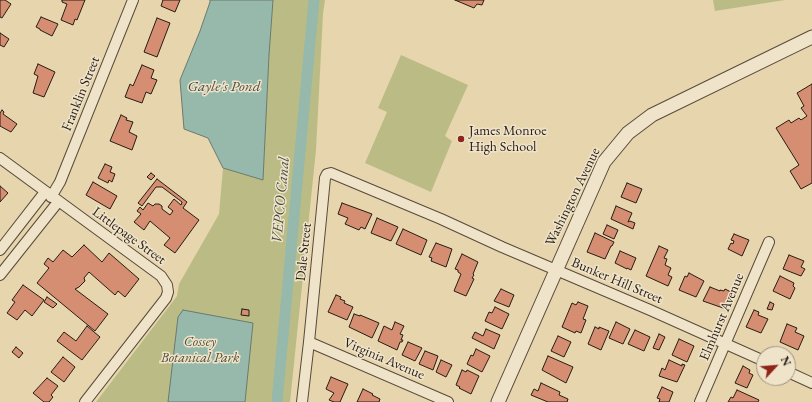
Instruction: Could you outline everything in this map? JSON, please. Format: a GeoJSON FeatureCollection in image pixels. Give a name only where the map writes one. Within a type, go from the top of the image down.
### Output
{"type":"FeatureCollection","features":[{"type":"Feature","properties":{"kind":"street","name":"Franklin Street"},"geometry":{"type":"LineString","coordinates":[[0,275],[60,182],[134,0]]}},
{"type":"Feature","properties":{"kind":"street","name":"Washington Avenue"},"geometry":{"type":"LineString","coordinates":[[498,402],[604,162],[628,133],[652,115],[812,37]]}},
{"type":"Feature","properties":{"kind":"street"},"geometry":{"type":"LineString","coordinates":[[0,158],[51,197]]}},
{"type":"Feature","properties":{"kind":"street","name":"Dale Street"},"geometry":{"type":"LineString","coordinates":[[302,402],[325,178],[327,174],[334,173],[392,198]]}},
{"type":"Feature","properties":{"kind":"street","name":"Franklin Street"},"geometry":{"type":"LineString","coordinates":[[0,250],[51,197]]}},
{"type":"Feature","properties":{"kind":"street","name":"Littlepage Street"},"geometry":{"type":"LineString","coordinates":[[51,197],[161,276],[167,285],[168,292],[166,298],[85,402]]}},
{"type":"Feature","properties":{"kind":"street","name":"Bunker Hill Street"},"geometry":{"type":"LineString","coordinates":[[392,198],[756,358]]}},
{"type":"Feature","properties":{"kind":"street","name":"Elmhurst Avenue"},"geometry":{"type":"LineString","coordinates":[[700,402],[769,242]]}},
{"type":"Feature","properties":{"kind":"street","name":"Virginia Avenue"},"geometry":{"type":"LineString","coordinates":[[309,342],[448,402]]}},
{"type":"Feature","properties":{"kind":"street"},"geometry":{"type":"LineString","coordinates":[[796,376],[812,383]]}},
{"type":"Feature","properties":{"kind":"green space","name":"Cossey Botanical Park"},"geometry":{"type":"Polygon","coordinates":[[[273,0],[325,0],[316,150],[290,402],[96,402],[177,296],[179,284],[219,214],[223,168],[263,180],[273,0]]]}},
{"type":"Feature","properties":{"kind":"green space"},"geometry":{"type":"Polygon","coordinates":[[[713,0],[785,0],[715,11],[713,0]]]}},
{"type":"Feature","properties":{"kind":"green space"},"geometry":{"type":"Polygon","coordinates":[[[401,55],[468,85],[445,136],[452,141],[431,192],[365,163],[387,112],[378,108],[401,55]]]}},
{"type":"Feature","properties":{"kind":"water","name":"Gayle's Pond"},"geometry":{"type":"Polygon","coordinates":[[[210,0],[273,0],[263,180],[223,168],[208,138],[184,129],[180,80],[200,31],[210,0]]]}},
{"type":"Feature","properties":{"kind":"water"},"geometry":{"type":"Polygon","coordinates":[[[183,310],[253,323],[245,402],[168,402],[178,317],[183,310]]]}},
{"type":"Feature","properties":{"kind":"building"},"geometry":{"type":"Polygon","coordinates":[[[0,0],[5,0],[11,4],[2,18],[0,17],[0,0]]]}},
{"type":"Feature","properties":{"kind":"building"},"geometry":{"type":"Polygon","coordinates":[[[62,0],[85,0],[77,20],[75,19],[73,25],[61,20],[67,4],[62,2],[62,0]]]}},
{"type":"Feature","properties":{"kind":"building"},"geometry":{"type":"Polygon","coordinates":[[[163,0],[180,0],[175,12],[161,6],[163,0]]]}},
{"type":"Feature","properties":{"kind":"building"},"geometry":{"type":"Polygon","coordinates":[[[455,0],[484,0],[482,5],[477,4],[474,8],[455,0]]]}},
{"type":"Feature","properties":{"kind":"building"},"geometry":{"type":"Polygon","coordinates":[[[41,17],[58,24],[52,36],[36,27],[41,17]]]}},
{"type":"Feature","properties":{"kind":"building"},"geometry":{"type":"Polygon","coordinates":[[[157,18],[170,23],[157,57],[144,52],[157,18]]]}},
{"type":"Feature","properties":{"kind":"building"},"geometry":{"type":"Polygon","coordinates":[[[0,33],[9,39],[4,47],[0,45],[0,33]]]}},
{"type":"Feature","properties":{"kind":"building"},"geometry":{"type":"Polygon","coordinates":[[[38,64],[55,72],[44,97],[33,93],[38,76],[34,74],[38,64]]]}},
{"type":"Feature","properties":{"kind":"building"},"geometry":{"type":"Polygon","coordinates":[[[142,65],[154,70],[151,78],[157,80],[151,94],[146,92],[142,103],[125,97],[130,84],[133,86],[142,65]]]}},
{"type":"Feature","properties":{"kind":"building"},"geometry":{"type":"Polygon","coordinates":[[[812,84],[812,183],[801,189],[790,171],[799,165],[776,128],[789,120],[791,123],[799,118],[801,120],[807,116],[801,108],[804,106],[797,93],[812,84]]]}},
{"type":"Feature","properties":{"kind":"building"},"geometry":{"type":"Polygon","coordinates":[[[2,110],[4,112],[3,114],[17,124],[11,132],[0,126],[0,113],[2,110]]]}},
{"type":"Feature","properties":{"kind":"building"},"geometry":{"type":"Polygon","coordinates":[[[121,115],[127,118],[126,120],[133,122],[129,132],[137,136],[132,150],[110,141],[121,115]]]}},
{"type":"Feature","properties":{"kind":"building"},"geometry":{"type":"Polygon","coordinates":[[[105,164],[112,167],[110,172],[115,174],[112,182],[109,180],[108,183],[98,178],[105,164]]]}},
{"type":"Feature","properties":{"kind":"building"},"geometry":{"type":"Polygon","coordinates":[[[151,173],[155,176],[151,180],[147,177],[151,173]]]}},
{"type":"Feature","properties":{"kind":"building"},"geometry":{"type":"Polygon","coordinates":[[[157,179],[187,202],[183,208],[199,220],[175,253],[164,245],[170,238],[150,221],[144,230],[134,222],[141,214],[137,211],[140,207],[143,210],[148,203],[153,206],[155,204],[159,204],[162,206],[162,209],[170,215],[173,211],[168,207],[174,199],[181,205],[182,202],[162,187],[156,187],[142,206],[138,203],[157,179]]]}},
{"type":"Feature","properties":{"kind":"building"},"geometry":{"type":"Polygon","coordinates":[[[93,182],[117,196],[110,209],[86,195],[93,182]]]}},
{"type":"Feature","properties":{"kind":"building"},"geometry":{"type":"Polygon","coordinates":[[[627,183],[642,189],[636,203],[621,197],[627,183]]]}},
{"type":"Feature","properties":{"kind":"building"},"geometry":{"type":"Polygon","coordinates":[[[0,186],[8,193],[0,202],[0,186]]]}},
{"type":"Feature","properties":{"kind":"building"},"geometry":{"type":"Polygon","coordinates":[[[342,203],[372,214],[365,229],[361,227],[359,230],[345,224],[348,218],[338,214],[342,203]]]}},
{"type":"Feature","properties":{"kind":"building"},"geometry":{"type":"Polygon","coordinates":[[[616,206],[632,213],[628,222],[630,221],[635,223],[633,229],[611,219],[616,206]]]}},
{"type":"Feature","properties":{"kind":"building"},"geometry":{"type":"Polygon","coordinates":[[[377,218],[398,227],[391,241],[371,233],[377,218]]]}},
{"type":"Feature","properties":{"kind":"building"},"geometry":{"type":"Polygon","coordinates":[[[607,225],[618,230],[614,239],[603,234],[607,225]]]}},
{"type":"Feature","properties":{"kind":"building"},"geometry":{"type":"Polygon","coordinates":[[[403,229],[427,240],[421,255],[396,244],[403,229]]]}},
{"type":"Feature","properties":{"kind":"building"},"geometry":{"type":"Polygon","coordinates":[[[595,233],[614,242],[605,259],[587,252],[595,233]]]}},
{"type":"Feature","properties":{"kind":"building"},"geometry":{"type":"Polygon","coordinates":[[[734,234],[749,240],[742,256],[728,249],[731,243],[733,244],[734,241],[731,240],[734,234]]]}},
{"type":"Feature","properties":{"kind":"building"},"geometry":{"type":"Polygon","coordinates":[[[436,243],[452,249],[446,267],[431,261],[432,258],[429,257],[436,243]]]}},
{"type":"Feature","properties":{"kind":"building"},"geometry":{"type":"Polygon","coordinates":[[[84,245],[102,262],[109,253],[139,279],[125,297],[118,291],[115,295],[89,272],[84,278],[85,281],[75,289],[108,314],[95,331],[37,283],[49,268],[44,264],[48,258],[53,262],[63,250],[72,257],[84,245]]]}},
{"type":"Feature","properties":{"kind":"building"},"geometry":{"type":"Polygon","coordinates":[[[659,246],[668,250],[664,258],[667,259],[665,265],[671,268],[668,275],[672,277],[668,286],[646,276],[659,246]]]}},
{"type":"Feature","properties":{"kind":"building"},"geometry":{"type":"Polygon","coordinates":[[[620,251],[636,258],[631,270],[615,263],[620,251]]]}},
{"type":"Feature","properties":{"kind":"building"},"geometry":{"type":"Polygon","coordinates":[[[462,254],[478,262],[472,278],[474,279],[466,296],[454,291],[461,274],[455,269],[462,254]]]}},
{"type":"Feature","properties":{"kind":"building"},"geometry":{"type":"Polygon","coordinates":[[[789,255],[804,261],[801,267],[805,269],[801,276],[783,269],[789,255]]]}},
{"type":"Feature","properties":{"kind":"building"},"geometry":{"type":"Polygon","coordinates":[[[689,273],[704,281],[696,297],[679,290],[685,276],[687,277],[689,273]]]}},
{"type":"Feature","properties":{"kind":"building"},"geometry":{"type":"Polygon","coordinates":[[[780,276],[794,283],[793,286],[795,288],[790,299],[773,291],[780,276]]]}},
{"type":"Feature","properties":{"kind":"building"},"geometry":{"type":"Polygon","coordinates":[[[23,285],[44,300],[32,316],[25,310],[17,320],[7,313],[15,302],[12,300],[23,285]]]}},
{"type":"Feature","properties":{"kind":"building"},"geometry":{"type":"Polygon","coordinates":[[[710,287],[720,291],[724,291],[725,289],[731,292],[726,300],[729,302],[726,309],[703,301],[710,287]]]}},
{"type":"Feature","properties":{"kind":"building"},"geometry":{"type":"Polygon","coordinates":[[[501,289],[514,295],[509,307],[494,301],[501,289]]]}},
{"type":"Feature","properties":{"kind":"building"},"geometry":{"type":"Polygon","coordinates":[[[336,295],[345,301],[344,303],[353,307],[347,320],[328,312],[336,295]]]}},
{"type":"Feature","properties":{"kind":"building"},"geometry":{"type":"Polygon","coordinates":[[[47,297],[57,304],[53,308],[44,302],[47,297]]]}},
{"type":"Feature","properties":{"kind":"building"},"geometry":{"type":"Polygon","coordinates":[[[578,302],[588,306],[583,319],[586,320],[581,333],[576,331],[575,333],[562,327],[572,303],[576,305],[578,302]]]}},
{"type":"Feature","properties":{"kind":"building"},"geometry":{"type":"Polygon","coordinates":[[[770,302],[774,304],[772,310],[767,309],[770,302]]]}},
{"type":"Feature","properties":{"kind":"building"},"geometry":{"type":"Polygon","coordinates":[[[495,307],[509,314],[502,329],[485,321],[489,312],[492,313],[495,307]]]}},
{"type":"Feature","properties":{"kind":"building"},"geometry":{"type":"Polygon","coordinates":[[[242,309],[249,310],[249,316],[241,315],[242,309]]]}},
{"type":"Feature","properties":{"kind":"building"},"geometry":{"type":"Polygon","coordinates":[[[754,310],[759,312],[758,315],[768,319],[761,333],[746,327],[754,310]]]}},
{"type":"Feature","properties":{"kind":"building"},"geometry":{"type":"Polygon","coordinates":[[[354,314],[379,323],[372,338],[349,327],[354,314]]]}},
{"type":"Feature","properties":{"kind":"building"},"geometry":{"type":"Polygon","coordinates":[[[395,322],[404,326],[400,334],[403,335],[401,340],[403,340],[400,342],[397,350],[378,341],[384,326],[392,330],[395,322]]]}},
{"type":"Feature","properties":{"kind":"building"},"geometry":{"type":"Polygon","coordinates":[[[616,322],[630,329],[623,344],[609,338],[616,322]]]}},
{"type":"Feature","properties":{"kind":"building"},"geometry":{"type":"Polygon","coordinates":[[[787,324],[797,328],[795,332],[804,336],[798,350],[796,349],[796,346],[789,346],[780,342],[787,324]]]}},
{"type":"Feature","properties":{"kind":"building"},"geometry":{"type":"Polygon","coordinates":[[[87,326],[100,337],[82,360],[57,341],[64,332],[76,341],[87,326]]]}},
{"type":"Feature","properties":{"kind":"building"},"geometry":{"type":"Polygon","coordinates":[[[595,327],[609,331],[601,350],[588,344],[595,327]]]}},
{"type":"Feature","properties":{"kind":"building"},"geometry":{"type":"Polygon","coordinates":[[[486,329],[500,335],[494,349],[472,338],[475,332],[483,336],[486,329]]]}},
{"type":"Feature","properties":{"kind":"building"},"geometry":{"type":"Polygon","coordinates":[[[635,330],[650,337],[644,351],[628,344],[635,330]]]}},
{"type":"Feature","properties":{"kind":"building"},"geometry":{"type":"Polygon","coordinates":[[[659,334],[665,337],[659,350],[653,348],[659,334]]]}},
{"type":"Feature","properties":{"kind":"building"},"geometry":{"type":"Polygon","coordinates":[[[558,336],[571,342],[564,357],[551,351],[558,336]]]}},
{"type":"Feature","properties":{"kind":"building"},"geometry":{"type":"Polygon","coordinates":[[[679,339],[694,346],[687,362],[672,355],[679,339]]]}},
{"type":"Feature","properties":{"kind":"building"},"geometry":{"type":"Polygon","coordinates":[[[408,342],[422,348],[415,361],[402,355],[408,342]]]}},
{"type":"Feature","properties":{"kind":"building"},"geometry":{"type":"Polygon","coordinates":[[[16,347],[23,353],[19,358],[12,352],[16,347]]]}},
{"type":"Feature","properties":{"kind":"building"},"geometry":{"type":"Polygon","coordinates":[[[476,349],[490,356],[482,372],[467,364],[471,355],[473,356],[476,349]]]}},
{"type":"Feature","properties":{"kind":"building"},"geometry":{"type":"Polygon","coordinates":[[[425,351],[438,356],[433,370],[419,364],[425,351]]]}},
{"type":"Feature","properties":{"kind":"building"},"geometry":{"type":"Polygon","coordinates":[[[548,356],[573,367],[566,383],[542,370],[548,356]]]}},
{"type":"Feature","properties":{"kind":"building"},"geometry":{"type":"Polygon","coordinates":[[[63,357],[75,367],[64,382],[51,372],[63,357]]]}},
{"type":"Feature","properties":{"kind":"building"},"geometry":{"type":"Polygon","coordinates":[[[441,360],[452,365],[446,377],[436,372],[441,360]]]}},
{"type":"Feature","properties":{"kind":"building"},"geometry":{"type":"Polygon","coordinates":[[[669,360],[682,366],[682,364],[685,365],[677,382],[659,376],[662,368],[665,370],[669,360]]]}},
{"type":"Feature","properties":{"kind":"building"},"geometry":{"type":"Polygon","coordinates":[[[743,366],[750,370],[749,373],[753,375],[747,388],[735,383],[743,366]]]}},
{"type":"Feature","properties":{"kind":"building"},"geometry":{"type":"Polygon","coordinates":[[[462,370],[466,372],[467,370],[479,376],[471,394],[456,385],[462,370]]]}},
{"type":"Feature","properties":{"kind":"building"},"geometry":{"type":"Polygon","coordinates":[[[331,377],[348,384],[340,402],[329,400],[334,393],[326,389],[331,377]]]}},
{"type":"Feature","properties":{"kind":"building"},"geometry":{"type":"Polygon","coordinates":[[[47,378],[58,386],[51,395],[53,397],[49,402],[44,402],[33,393],[47,378]]]}},
{"type":"Feature","properties":{"kind":"building"},"geometry":{"type":"Polygon","coordinates":[[[541,383],[560,392],[559,395],[568,399],[567,402],[548,402],[531,395],[534,389],[538,391],[541,383]]]}},
{"type":"Feature","properties":{"kind":"building"},"geometry":{"type":"Polygon","coordinates":[[[662,387],[673,392],[669,402],[659,402],[660,399],[657,398],[662,387]]]}},
{"type":"Feature","properties":{"kind":"building"},"geometry":{"type":"Polygon","coordinates":[[[363,389],[380,399],[379,402],[357,402],[363,389]]]}},
{"type":"Feature","properties":{"kind":"building"},"geometry":{"type":"Polygon","coordinates":[[[737,390],[759,400],[758,402],[728,402],[731,397],[733,398],[737,390]]]}},
{"type":"Feature","properties":{"kind":"waterway","name":"VEPCO Canal"},"geometry":{"type":"LineString","coordinates":[[277,402],[314,0]]}},
{"type":"Feature","properties":{"kind":"place","name":"James Monroe High School"},"geometry":{"type":"Point","coordinates":[461,139]}}]}
